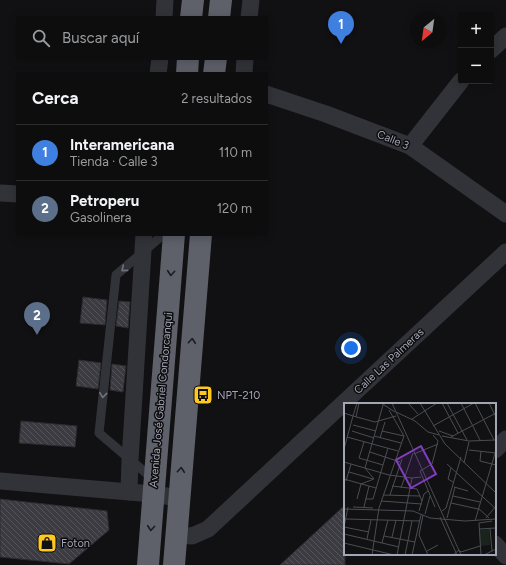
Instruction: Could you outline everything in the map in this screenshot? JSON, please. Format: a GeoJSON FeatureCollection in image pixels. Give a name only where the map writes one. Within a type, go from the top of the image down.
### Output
{"type":"FeatureCollection","features":[{"type":"Feature","properties":{"kind":"highway"},"geometry":{"type":"LineString","coordinates":[[191,16],[193,0]]}},
{"type":"Feature","properties":{"kind":"highway"},"geometry":{"type":"LineString","coordinates":[[219,16],[221,0]]}},
{"type":"Feature","properties":{"kind":"highway"},"geometry":{"type":"LineString","coordinates":[[187,72],[188,60]]}},
{"type":"Feature","properties":{"kind":"highway"},"geometry":{"type":"LineString","coordinates":[[214,72],[216,60]]}},
{"type":"Feature","properties":{"kind":"highway","name":"Avenida José Gabriel Condorcanqui"},"geometry":{"type":"LineString","coordinates":[[148,565],[174,236]]}},
{"type":"Feature","properties":{"kind":"highway"},"geometry":{"type":"LineString","coordinates":[[174,565],[201,236]]}},
{"type":"Feature","properties":{"kind":"street"},"geometry":{"type":"LineString","coordinates":[[164,16],[165,0]]}},
{"type":"Feature","properties":{"kind":"street"},"geometry":{"type":"LineString","coordinates":[[249,16],[250,0]]}},
{"type":"Feature","properties":{"kind":"street"},"geometry":{"type":"LineString","coordinates":[[493,48],[506,36]]}},
{"type":"Feature","properties":{"kind":"street"},"geometry":{"type":"LineString","coordinates":[[158,72],[160,60]]}},
{"type":"Feature","properties":{"kind":"street"},"geometry":{"type":"LineString","coordinates":[[244,72],[245,60]]}},
{"type":"Feature","properties":{"kind":"street"},"geometry":{"type":"LineString","coordinates":[[410,146],[460,84]]}},
{"type":"Feature","properties":{"kind":"street","name":"Calle 3"},"geometry":{"type":"LineString","coordinates":[[268,95],[326,114],[410,146],[506,214]]}},
{"type":"Feature","properties":{"kind":"street"},"geometry":{"type":"LineString","coordinates":[[0,192],[16,194]]}},
{"type":"Feature","properties":{"kind":"street"},"geometry":{"type":"LineString","coordinates":[[129,492],[144,236]]}},
{"type":"Feature","properties":{"kind":"street","name":"Calle Las Palmeras"},"geometry":{"type":"LineString","coordinates":[[177,535],[192,536],[208,529],[506,252]]}},
{"type":"Feature","properties":{"kind":"street"},"geometry":{"type":"LineString","coordinates":[[496,449],[506,439]]}},
{"type":"Feature","properties":{"kind":"street"},"geometry":{"type":"LineString","coordinates":[[0,481],[129,492],[154,488],[179,498]]}},
{"type":"Feature","properties":{"kind":"street"},"geometry":{"type":"LineString","coordinates":[[496,545],[506,556]]}},
{"type":"Feature","properties":{"kind":"lane"},"geometry":{"type":"LineString","coordinates":[[154,488],[130,460],[99,433],[116,275],[162,236]]}},
{"type":"Feature","properties":{"kind":"building"},"geometry":{"type":"Polygon","coordinates":[[[83,297],[107,300],[105,325],[80,323],[83,297]]]}},
{"type":"Feature","properties":{"kind":"building"},"geometry":{"type":"Polygon","coordinates":[[[119,301],[130,302],[128,328],[116,326],[119,301]]]}},
{"type":"Feature","properties":{"kind":"building"},"geometry":{"type":"Polygon","coordinates":[[[79,360],[101,363],[98,389],[76,386],[79,360]]]}},
{"type":"Feature","properties":{"kind":"building"},"geometry":{"type":"Polygon","coordinates":[[[112,364],[126,366],[123,392],[110,390],[112,364]]]}},
{"type":"Feature","properties":{"kind":"building"},"geometry":{"type":"Polygon","coordinates":[[[21,421],[77,426],[75,447],[19,443],[21,421]]]}},
{"type":"Feature","properties":{"kind":"building","name":"Foton"},"geometry":{"type":"Polygon","coordinates":[[[0,499],[107,511],[109,530],[69,564],[0,557],[0,499]]]}},
{"type":"Feature","properties":{"kind":"building"},"geometry":{"type":"Polygon","coordinates":[[[344,506],[345,565],[280,565],[344,506]]]}},
{"type":"Feature","properties":{"kind":"place","name":"Interamericana"},"geometry":{"type":"Point","coordinates":[341,44]}},
{"type":"Feature","properties":{"kind":"place","name":"Petroperu"},"geometry":{"type":"Point","coordinates":[37,335]}},
{"type":"Feature","properties":{"kind":"place","name":"NPT-210"},"geometry":{"type":"Point","coordinates":[203,395]}},
{"type":"Feature","properties":{"kind":"place","name":"Foton"},"geometry":{"type":"Point","coordinates":[47,543]}}]}
